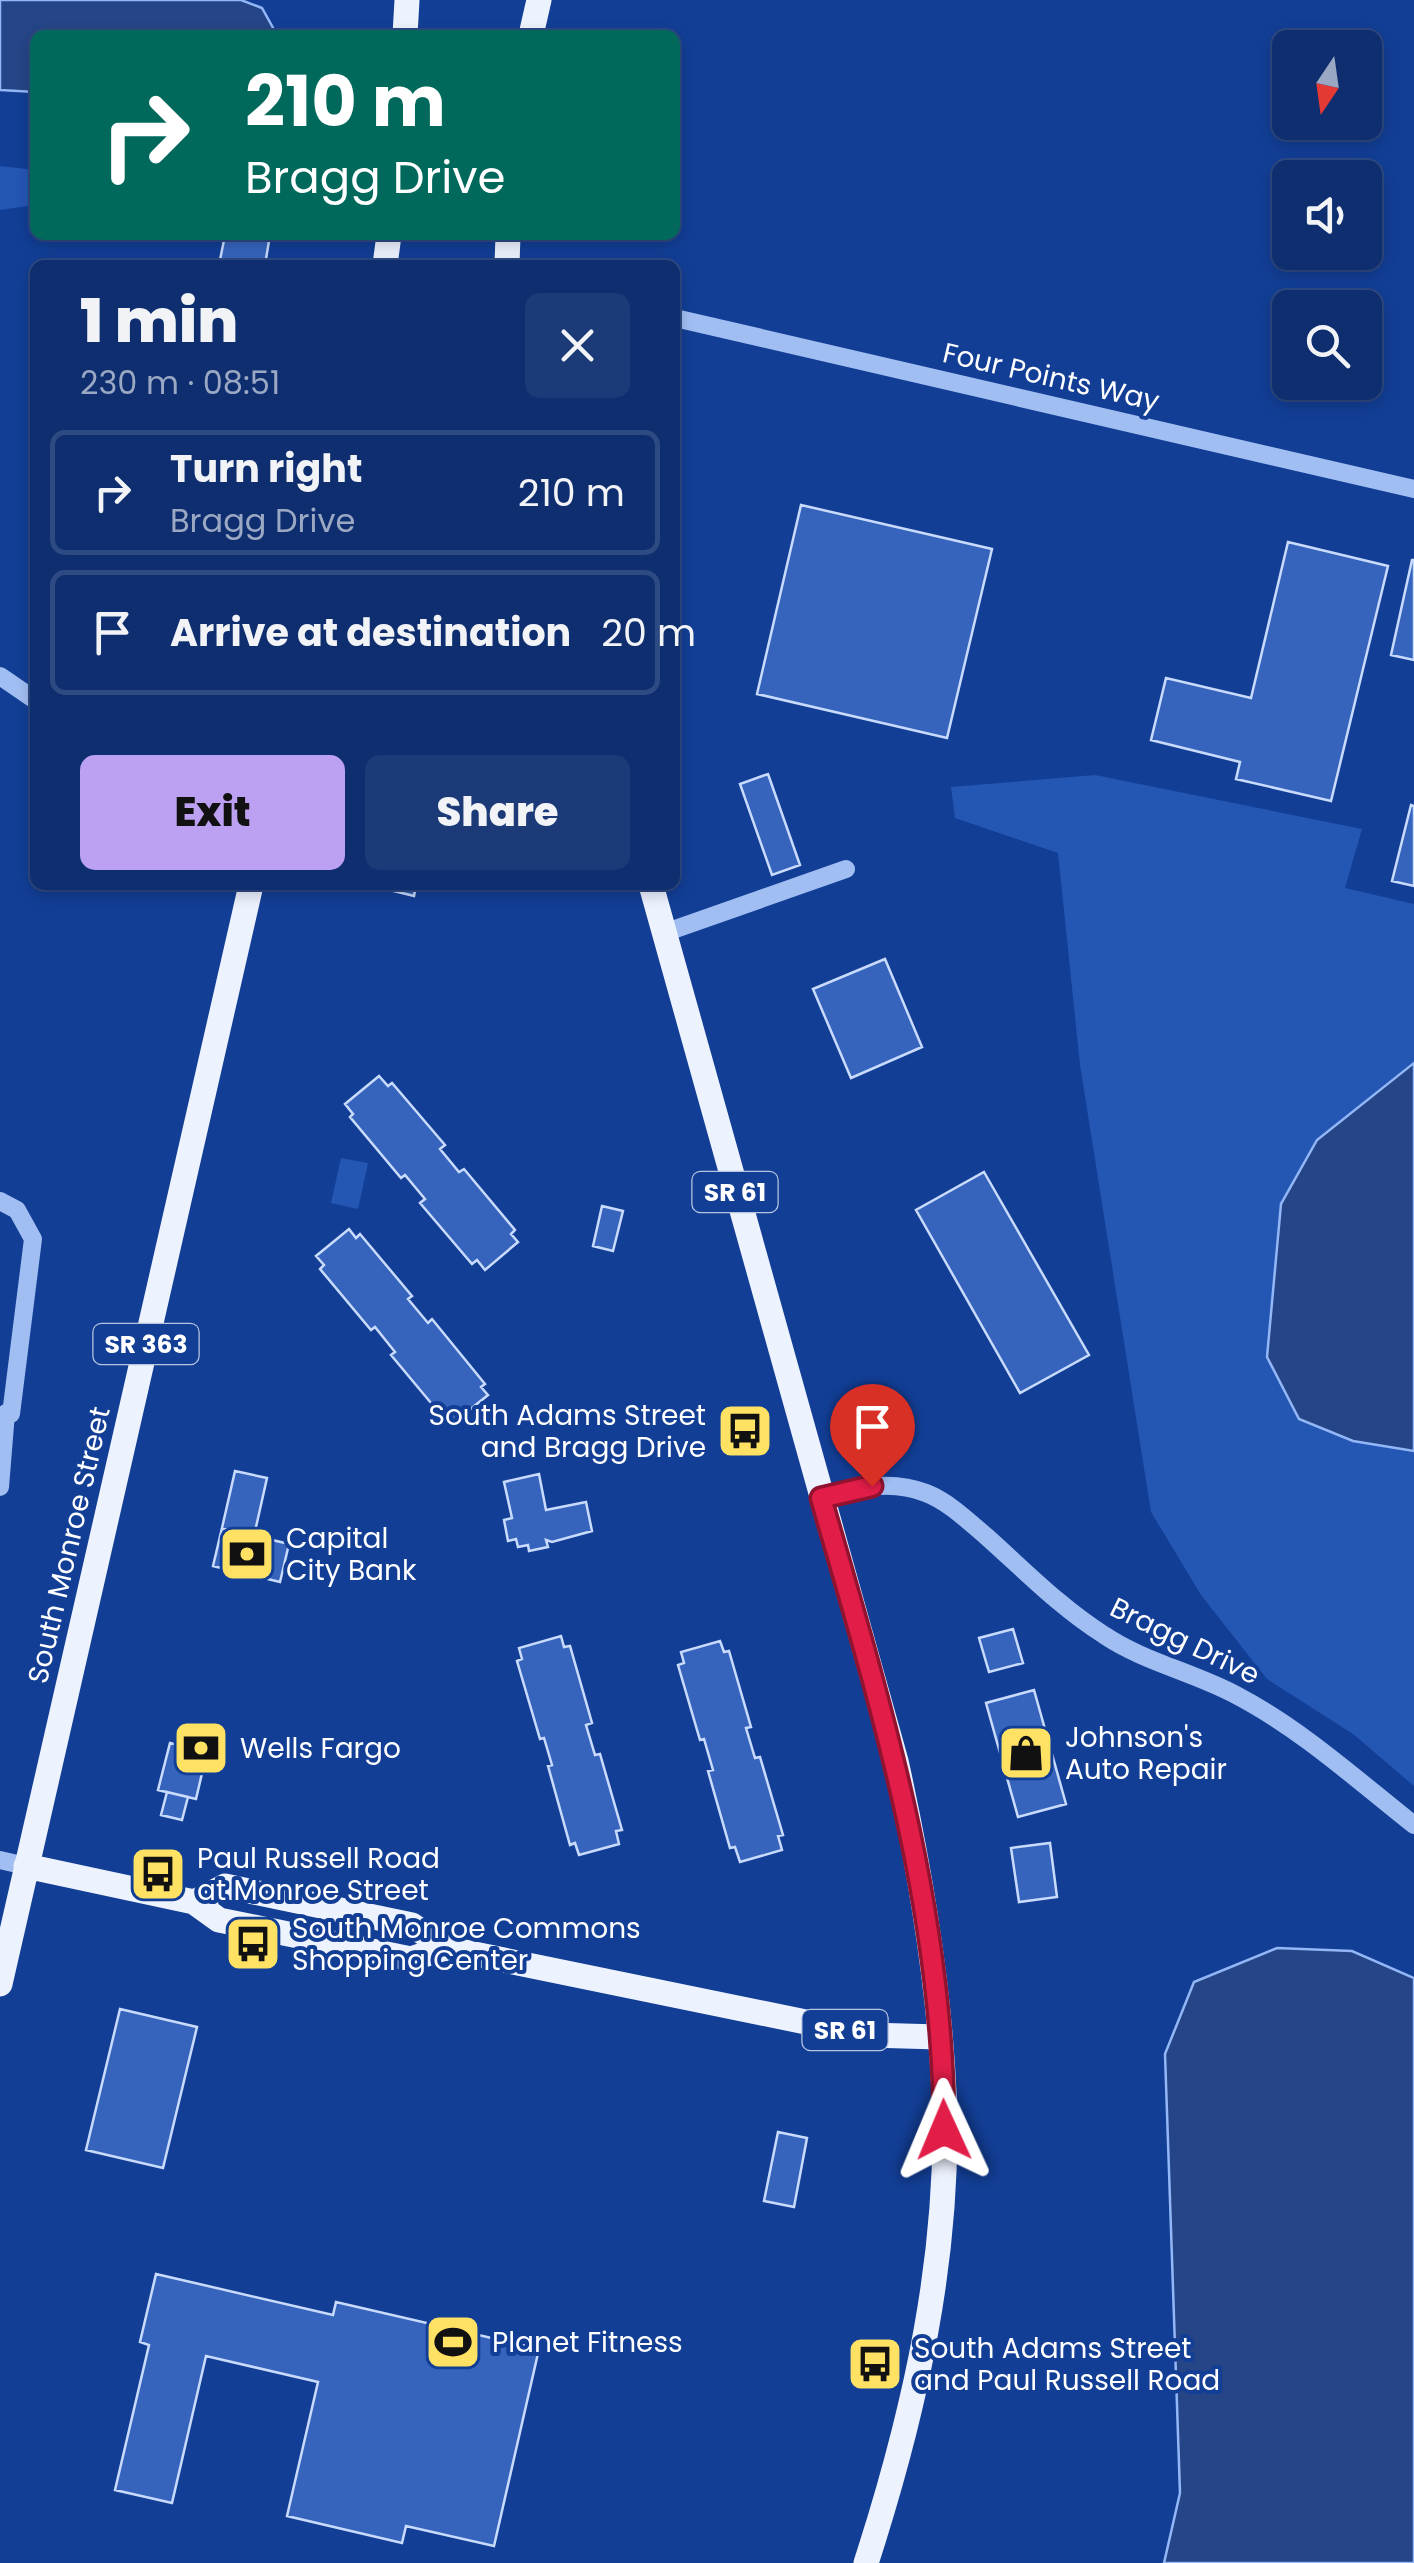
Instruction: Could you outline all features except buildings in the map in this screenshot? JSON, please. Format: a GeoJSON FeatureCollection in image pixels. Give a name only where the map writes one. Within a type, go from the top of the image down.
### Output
{"type":"FeatureCollection","features":[{"type":"Feature","properties":{"kind":"main road"},"geometry":{"type":"LineString","coordinates":[[405,30],[407,0]]}},
{"type":"Feature","properties":{"kind":"main road"},"geometry":{"type":"LineString","coordinates":[[532,30],[540,0]]}},
{"type":"Feature","properties":{"kind":"main road","name":"South Monroe Street"},"geometry":{"type":"LineString","coordinates":[[0,1984],[251,890]]}},
{"type":"Feature","properties":{"kind":"main road","name":"SR 61"},"geometry":{"type":"LineString","coordinates":[[26,1866],[194,1902],[219,1920],[410,1959],[445,1948],[869,2035],[940,2037],[919,1865],[896,1761],[652,890]]}},
{"type":"Feature","properties":{"kind":"main road"},"geometry":{"type":"LineString","coordinates":[[866,2563],[894,2472],[924,2343],[939,2236],[944,2153],[940,2037]]}},
{"type":"Feature","properties":{"kind":"street","name":"Four Points Way"},"geometry":{"type":"LineString","coordinates":[[680,319],[1414,489]]}},
{"type":"Feature","properties":{"kind":"street"},"geometry":{"type":"LineString","coordinates":[[0,676],[30,697]]}},
{"type":"Feature","properties":{"kind":"street"},"geometry":{"type":"LineString","coordinates":[[664,933],[846,869]]}},
{"type":"Feature","properties":{"kind":"street"},"geometry":{"type":"LineString","coordinates":[[0,1201],[17,1210],[33,1240],[0,1487]]}},
{"type":"Feature","properties":{"kind":"street","name":"Bragg Drive"},"geometry":{"type":"LineString","coordinates":[[821,1498],[884,1485],[906,1487],[938,1499],[960,1513],[1075,1615],[1106,1637],[1232,1692],[1264,1711],[1414,1825]]}},
{"type":"Feature","properties":{"kind":"street"},"geometry":{"type":"LineString","coordinates":[[0,1860],[26,1866]]}},
{"type":"Feature","properties":{"kind":"shaded area"},"geometry":{"type":"Polygon","coordinates":[[[0,0],[241,0],[262,8],[274,30],[30,30],[30,92],[0,90],[0,0]]]}},
{"type":"Feature","properties":{"kind":"shaded area"},"geometry":{"type":"Polygon","coordinates":[[[0,166],[30,169],[30,206],[0,210],[0,166]]]}},
{"type":"Feature","properties":{"kind":"shaded area"},"geometry":{"type":"Polygon","coordinates":[[[1095,775],[1362,829],[1345,888],[1414,904],[1414,1786],[1353,1734],[1267,1679],[1201,1595],[1151,1512],[1080,1065],[1058,853],[955,818],[951,787],[1095,775]]]}},
{"type":"Feature","properties":{"kind":"shaded area"},"geometry":{"type":"Polygon","coordinates":[[[1414,1063],[1414,1451],[1353,1441],[1299,1419],[1267,1357],[1281,1204],[1317,1140],[1414,1063]]]}},
{"type":"Feature","properties":{"kind":"shaded area"},"geometry":{"type":"Polygon","coordinates":[[[341,1158],[368,1163],[358,1209],[331,1203],[341,1158]]]}},
{"type":"Feature","properties":{"kind":"shaded area"},"geometry":{"type":"Polygon","coordinates":[[[1277,1948],[1352,1951],[1414,1978],[1414,2563],[1164,2563],[1180,2493],[1165,2054],[1194,1982],[1277,1948]]]}},
{"type":"Feature","properties":{"kind":"place","name":"South Adams Street and Bragg Drive"},"geometry":{"type":"Point","coordinates":[745,1431]}},
{"type":"Feature","properties":{"kind":"place","name":"Capital City Bank"},"geometry":{"type":"Point","coordinates":[247,1554]}},
{"type":"Feature","properties":{"kind":"place","name":"Wells Fargo"},"geometry":{"type":"Point","coordinates":[201,1748]}},
{"type":"Feature","properties":{"kind":"place","name":"Johnson's Auto Repair"},"geometry":{"type":"Point","coordinates":[1026,1753]}},
{"type":"Feature","properties":{"kind":"place","name":"Paul Russell Road at Monroe Street"},"geometry":{"type":"Point","coordinates":[158,1874]}},
{"type":"Feature","properties":{"kind":"place","name":"South Monroe Commons Shopping Center"},"geometry":{"type":"Point","coordinates":[253,1944]}},
{"type":"Feature","properties":{"kind":"place","name":"Planet Fitness"},"geometry":{"type":"Point","coordinates":[453,2342]}},
{"type":"Feature","properties":{"kind":"place","name":"South Adams Street and Paul Russell Road"},"geometry":{"type":"Point","coordinates":[875,2364]}},
{"type":"Feature","properties":{"kind":"route"},"geometry":{"type":"LineString","coordinates":[[872,1486],[821,1498],[896,1761],[919,1865],[937,2007],[944,2130]]}}]}
